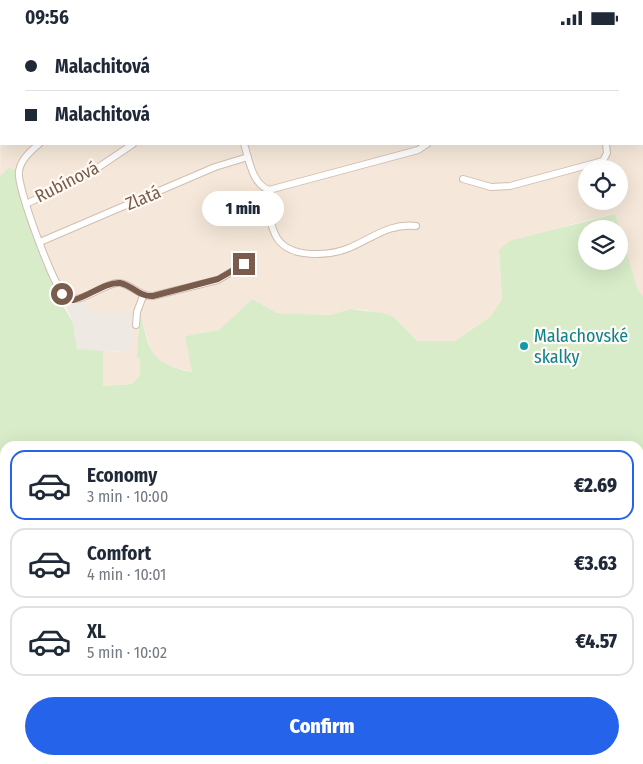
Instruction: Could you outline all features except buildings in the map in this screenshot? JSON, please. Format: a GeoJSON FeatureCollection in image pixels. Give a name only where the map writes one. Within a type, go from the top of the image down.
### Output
{"type":"FeatureCollection","features":[{"type":"Feature","properties":{"kind":"street","name":"Rubínová"},"geometry":{"type":"LineString","coordinates":[[38,145],[24,159],[18,172],[26,204],[59,290],[65,297],[77,299],[118,283],[126,285],[143,296]]}},
{"type":"Feature","properties":{"kind":"street","name":"Rubínová"},"geometry":{"type":"LineString","coordinates":[[26,204],[87,175],[132,145]]}},
{"type":"Feature","properties":{"kind":"street"},"geometry":{"type":"LineString","coordinates":[[244,145],[255,175],[267,189],[272,225],[277,238],[285,245],[299,251],[316,253],[339,251],[390,227],[416,226]]}},
{"type":"Feature","properties":{"kind":"street"},"geometry":{"type":"LineString","coordinates":[[267,189],[418,150],[426,145]]}},
{"type":"Feature","properties":{"kind":"street"},"geometry":{"type":"LineString","coordinates":[[464,179],[491,187],[521,184],[603,161],[607,153],[606,145]]}},
{"type":"Feature","properties":{"kind":"street","name":"Zlatá"},"geometry":{"type":"LineString","coordinates":[[40,242],[215,167],[248,157]]}},
{"type":"Feature","properties":{"kind":"street"},"geometry":{"type":"LineString","coordinates":[[136,325],[136,312],[143,296],[153,296],[218,279],[244,264]]}},
{"type":"Feature","properties":{"kind":"shaded area"},"geometry":{"type":"Polygon","coordinates":[[[0,145],[643,145],[643,296],[638,290],[628,258],[628,220],[616,220],[614,214],[589,220],[578,220],[578,223],[499,250],[502,299],[490,317],[455,341],[417,341],[394,317],[366,310],[350,309],[330,315],[277,313],[252,299],[219,330],[185,336],[193,372],[163,364],[152,354],[140,314],[140,375],[132,384],[102,386],[103,351],[128,352],[87,312],[87,299],[66,307],[58,296],[17,187],[15,170],[0,176],[0,145]]]}},
{"type":"Feature","properties":{"kind":"shaded area"},"geometry":{"type":"Polygon","coordinates":[[[87,299],[87,312],[133,313],[133,341],[128,352],[77,350],[73,323],[66,307],[87,299]]]}},
{"type":"Feature","properties":{"kind":"green space"},"geometry":{"type":"Polygon","coordinates":[[[9,168],[15,170],[17,187],[31,230],[58,296],[73,323],[77,349],[103,351],[103,386],[132,384],[140,375],[140,359],[137,357],[140,313],[150,347],[154,354],[167,364],[192,372],[185,336],[219,330],[252,299],[277,313],[330,315],[350,309],[382,313],[394,317],[417,341],[455,341],[490,317],[502,299],[499,250],[509,241],[578,223],[578,270],[628,270],[628,257],[638,290],[643,296],[643,441],[0,441],[0,176],[9,168]]]}},
{"type":"Feature","properties":{"kind":"green space"},"geometry":{"type":"Polygon","coordinates":[[[615,214],[617,220],[591,220],[615,214]]]}},
{"type":"Feature","properties":{"kind":"place","name":"Malachovské skalky"},"geometry":{"type":"Point","coordinates":[524,346]}},
{"type":"Feature","properties":{"kind":"route"},"geometry":{"type":"LineString","coordinates":[[62,294],[73,300],[118,283],[126,285],[143,296],[148,297],[218,279],[244,264]]}}]}
